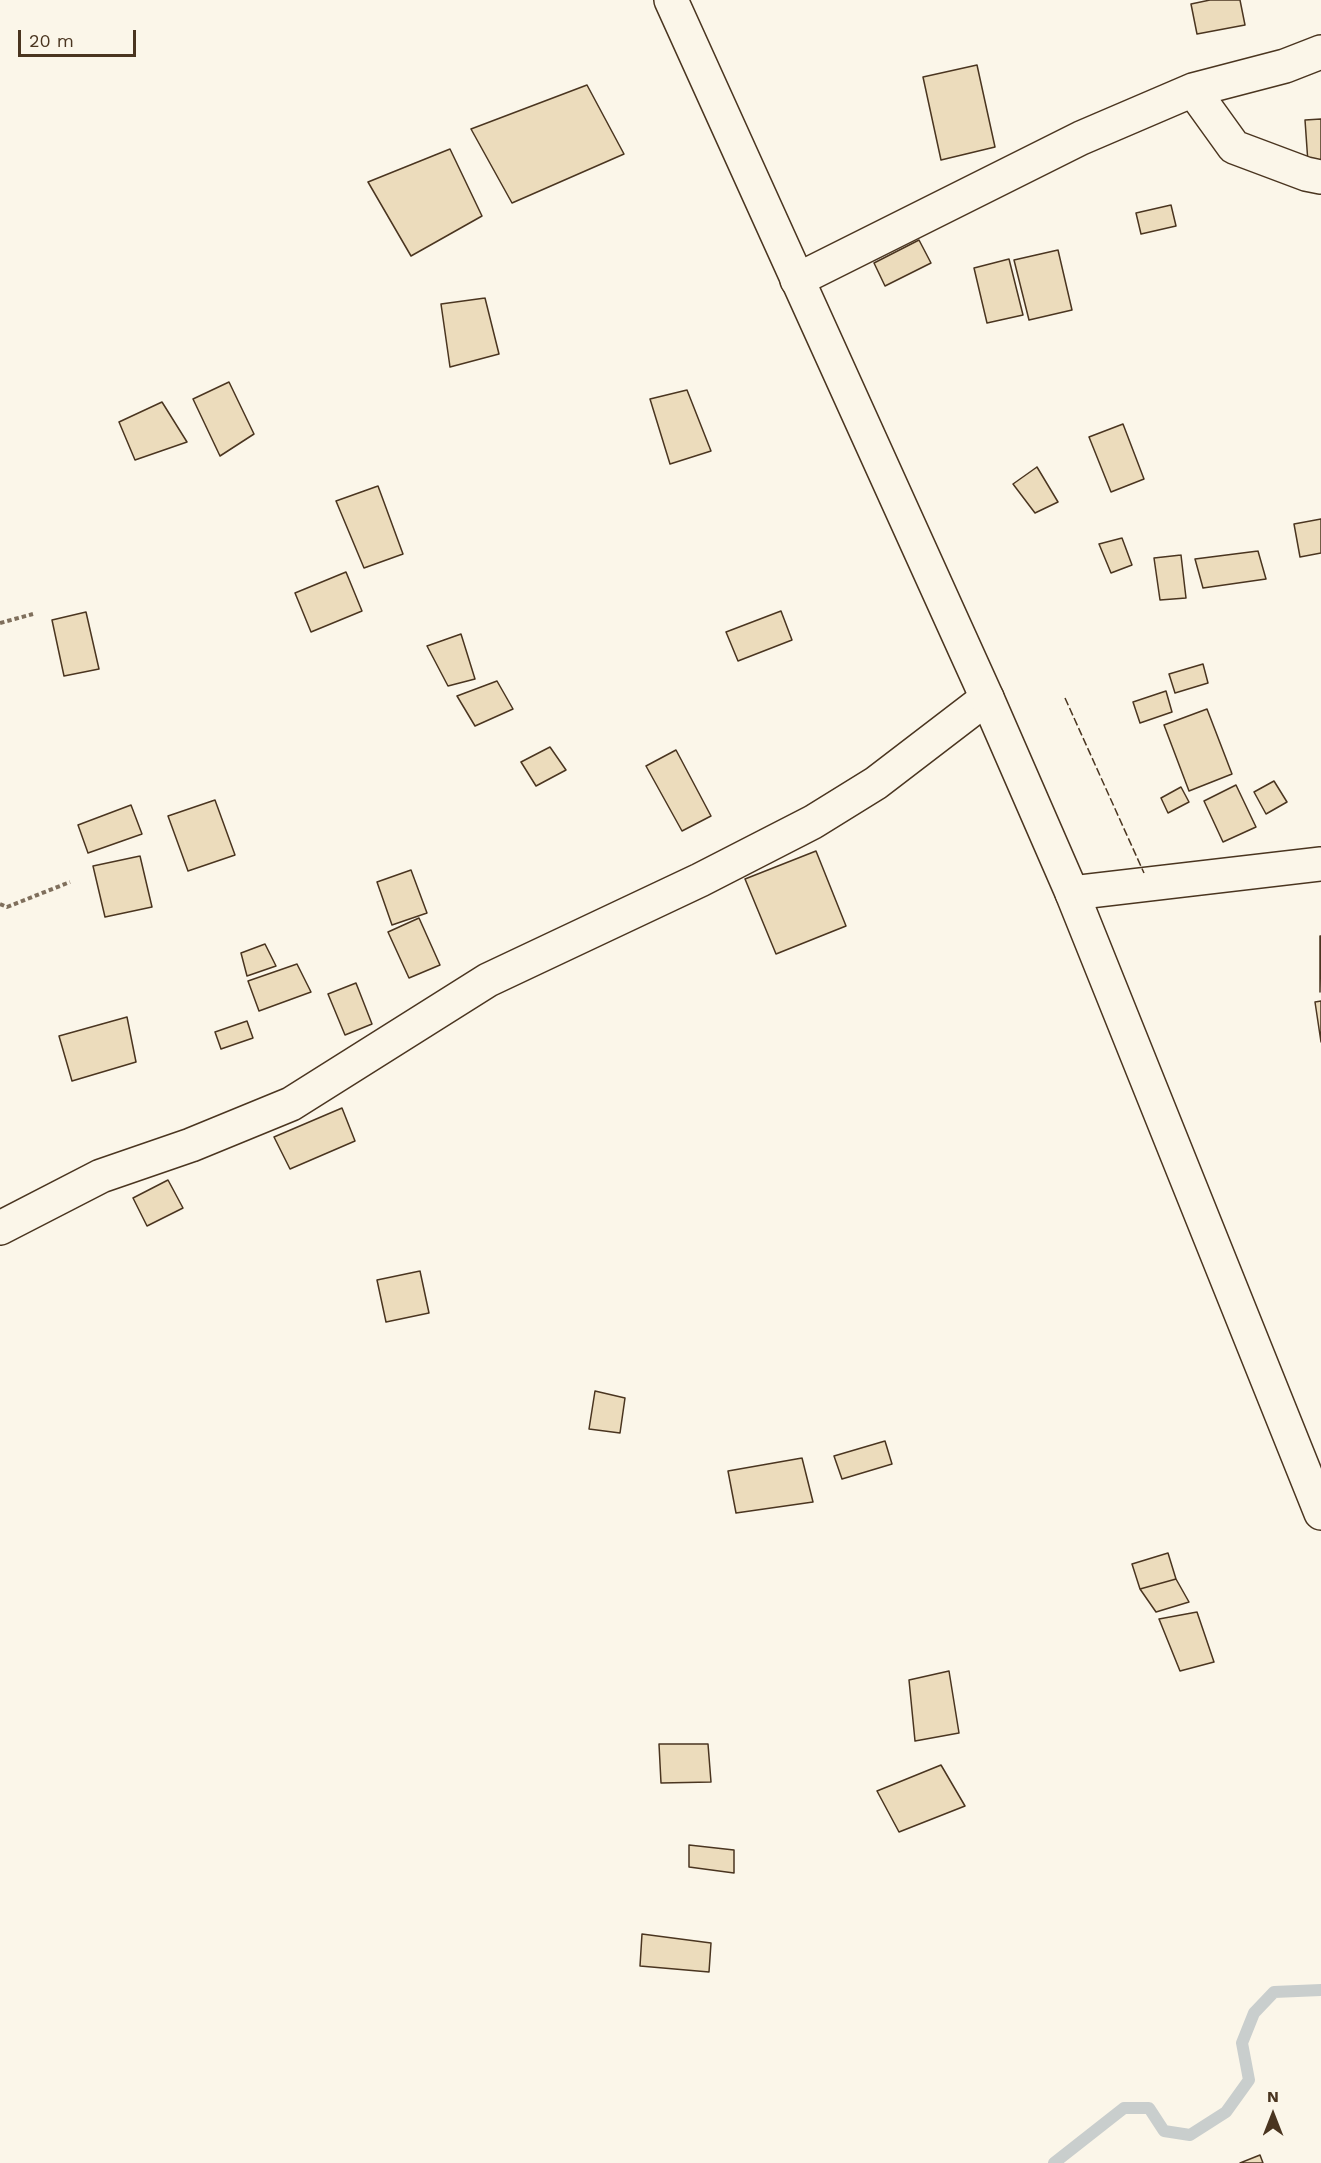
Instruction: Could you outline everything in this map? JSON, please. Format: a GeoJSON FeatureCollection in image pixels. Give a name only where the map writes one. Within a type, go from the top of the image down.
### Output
{"type":"FeatureCollection","features":[{"type":"Feature","properties":{"kind":"street"},"geometry":{"type":"LineString","coordinates":[[670,0],[987,698],[1072,893],[1321,1513]]}},
{"type":"Feature","properties":{"kind":"street"},"geometry":{"type":"LineString","coordinates":[[797,280],[1081,138],[1193,90],[1286,66],[1321,52]]}},
{"type":"Feature","properties":{"kind":"street"},"geometry":{"type":"LineString","coordinates":[[1193,90],[1234,147],[1306,174],[1321,177]]}},
{"type":"Feature","properties":{"kind":"street"},"geometry":{"type":"LineString","coordinates":[[0,1228],[101,1176],[191,1144],[291,1104],[488,980],[700,880],[813,822],[876,783],[987,698]]}},
{"type":"Feature","properties":{"kind":"street"},"geometry":{"type":"LineString","coordinates":[[1072,893],[1321,864]]}},
{"type":"Feature","properties":{"kind":"path"},"geometry":{"type":"LineString","coordinates":[[0,623],[33,614]]}},
{"type":"Feature","properties":{"kind":"path"},"geometry":{"type":"LineString","coordinates":[[0,904],[7,907],[70,882]]}},
{"type":"Feature","properties":{"kind":"building"},"geometry":{"type":"Polygon","coordinates":[[[1210,0],[1240,0],[1245,25],[1197,34],[1191,4],[1210,0]]]}},
{"type":"Feature","properties":{"kind":"building"},"geometry":{"type":"Polygon","coordinates":[[[977,65],[995,147],[941,160],[923,77],[977,65]]]}},
{"type":"Feature","properties":{"kind":"building"},"geometry":{"type":"Polygon","coordinates":[[[587,85],[624,154],[512,203],[471,129],[587,85]]]}},
{"type":"Feature","properties":{"kind":"building"},"geometry":{"type":"Polygon","coordinates":[[[1321,119],[1321,162],[1308,163],[1305,120],[1321,119]]]}},
{"type":"Feature","properties":{"kind":"building"},"geometry":{"type":"Polygon","coordinates":[[[450,149],[482,216],[411,256],[368,182],[450,149]]]}},
{"type":"Feature","properties":{"kind":"building"},"geometry":{"type":"Polygon","coordinates":[[[1171,205],[1176,226],[1141,234],[1136,213],[1171,205]]]}},
{"type":"Feature","properties":{"kind":"building"},"geometry":{"type":"Polygon","coordinates":[[[919,240],[931,263],[885,286],[874,263],[919,240]]]}},
{"type":"Feature","properties":{"kind":"building"},"geometry":{"type":"Polygon","coordinates":[[[1058,250],[1072,310],[1029,320],[1014,260],[1058,250]]]}},
{"type":"Feature","properties":{"kind":"building"},"geometry":{"type":"Polygon","coordinates":[[[1009,259],[1023,315],[987,323],[974,268],[1009,259]]]}},
{"type":"Feature","properties":{"kind":"building"},"geometry":{"type":"Polygon","coordinates":[[[485,298],[499,354],[450,367],[441,304],[485,298]]]}},
{"type":"Feature","properties":{"kind":"building"},"geometry":{"type":"Polygon","coordinates":[[[229,382],[254,434],[220,456],[193,399],[229,382]]]}},
{"type":"Feature","properties":{"kind":"building"},"geometry":{"type":"Polygon","coordinates":[[[687,390],[711,451],[670,464],[650,399],[687,390]]]}},
{"type":"Feature","properties":{"kind":"building"},"geometry":{"type":"Polygon","coordinates":[[[162,402],[187,442],[135,460],[119,422],[162,402]]]}},
{"type":"Feature","properties":{"kind":"building"},"geometry":{"type":"Polygon","coordinates":[[[1123,424],[1144,479],[1111,492],[1089,437],[1123,424]]]}},
{"type":"Feature","properties":{"kind":"building"},"geometry":{"type":"Polygon","coordinates":[[[1037,467],[1058,502],[1035,513],[1013,484],[1037,467]]]}},
{"type":"Feature","properties":{"kind":"building"},"geometry":{"type":"Polygon","coordinates":[[[378,486],[403,554],[364,568],[336,501],[378,486]]]}},
{"type":"Feature","properties":{"kind":"building"},"geometry":{"type":"Polygon","coordinates":[[[1321,519],[1321,553],[1300,557],[1294,524],[1321,519]]]}},
{"type":"Feature","properties":{"kind":"building"},"geometry":{"type":"Polygon","coordinates":[[[1122,538],[1132,565],[1111,573],[1099,544],[1122,538]]]}},
{"type":"Feature","properties":{"kind":"building"},"geometry":{"type":"Polygon","coordinates":[[[1258,551],[1266,579],[1203,588],[1195,559],[1258,551]]]}},
{"type":"Feature","properties":{"kind":"building"},"geometry":{"type":"Polygon","coordinates":[[[1181,555],[1186,598],[1160,600],[1154,558],[1181,555]]]}},
{"type":"Feature","properties":{"kind":"building"},"geometry":{"type":"Polygon","coordinates":[[[346,572],[362,611],[311,632],[295,593],[346,572]]]}},
{"type":"Feature","properties":{"kind":"building"},"geometry":{"type":"Polygon","coordinates":[[[781,611],[792,640],[738,661],[726,632],[781,611]]]}},
{"type":"Feature","properties":{"kind":"building"},"geometry":{"type":"Polygon","coordinates":[[[86,612],[99,669],[64,676],[52,620],[86,612]]]}},
{"type":"Feature","properties":{"kind":"building"},"geometry":{"type":"Polygon","coordinates":[[[461,634],[475,679],[448,686],[427,646],[461,634]]]}},
{"type":"Feature","properties":{"kind":"building"},"geometry":{"type":"Polygon","coordinates":[[[1203,664],[1208,683],[1175,693],[1169,674],[1203,664]]]}},
{"type":"Feature","properties":{"kind":"building"},"geometry":{"type":"Polygon","coordinates":[[[497,681],[513,709],[475,726],[457,696],[497,681]]]}},
{"type":"Feature","properties":{"kind":"building"},"geometry":{"type":"Polygon","coordinates":[[[1166,691],[1172,712],[1140,723],[1133,702],[1166,691]]]}},
{"type":"Feature","properties":{"kind":"building"},"geometry":{"type":"Polygon","coordinates":[[[1207,709],[1232,774],[1189,791],[1164,725],[1207,709]]]}},
{"type":"Feature","properties":{"kind":"building"},"geometry":{"type":"Polygon","coordinates":[[[550,747],[566,770],[536,786],[521,762],[550,747]]]}},
{"type":"Feature","properties":{"kind":"building"},"geometry":{"type":"Polygon","coordinates":[[[676,750],[711,816],[682,831],[646,766],[676,750]]]}},
{"type":"Feature","properties":{"kind":"building"},"geometry":{"type":"Polygon","coordinates":[[[1274,781],[1287,802],[1266,814],[1254,792],[1274,781]]]}},
{"type":"Feature","properties":{"kind":"building"},"geometry":{"type":"Polygon","coordinates":[[[1236,785],[1256,827],[1223,842],[1204,801],[1236,785]]]}},
{"type":"Feature","properties":{"kind":"building"},"geometry":{"type":"Polygon","coordinates":[[[1181,787],[1189,802],[1168,813],[1161,798],[1181,787]]]}},
{"type":"Feature","properties":{"kind":"building"},"geometry":{"type":"Polygon","coordinates":[[[215,800],[235,855],[188,871],[168,816],[215,800]]]}},
{"type":"Feature","properties":{"kind":"building"},"geometry":{"type":"Polygon","coordinates":[[[131,805],[142,834],[88,853],[78,825],[131,805]]]}},
{"type":"Feature","properties":{"kind":"building"},"geometry":{"type":"Polygon","coordinates":[[[816,851],[846,926],[776,954],[745,879],[816,851]]]}},
{"type":"Feature","properties":{"kind":"building"},"geometry":{"type":"Polygon","coordinates":[[[140,856],[152,907],[105,917],[93,866],[140,856]]]}},
{"type":"Feature","properties":{"kind":"building"},"geometry":{"type":"Polygon","coordinates":[[[411,870],[427,913],[392,925],[377,882],[411,870]]]}},
{"type":"Feature","properties":{"kind":"building"},"geometry":{"type":"Polygon","coordinates":[[[419,918],[440,965],[409,978],[388,932],[419,918]]]}},
{"type":"Feature","properties":{"kind":"building"},"geometry":{"type":"Polygon","coordinates":[[[1320,936],[1321,936],[1320,992],[1320,936]]]}},
{"type":"Feature","properties":{"kind":"building"},"geometry":{"type":"Polygon","coordinates":[[[265,944],[276,966],[247,976],[241,953],[265,944]]]}},
{"type":"Feature","properties":{"kind":"building"},"geometry":{"type":"Polygon","coordinates":[[[297,964],[311,992],[259,1011],[248,981],[297,964]]]}},
{"type":"Feature","properties":{"kind":"building"},"geometry":{"type":"Polygon","coordinates":[[[356,983],[372,1024],[345,1035],[328,994],[356,983]]]}},
{"type":"Feature","properties":{"kind":"building"},"geometry":{"type":"Polygon","coordinates":[[[1321,1001],[1321,1042],[1315,1002],[1321,1001]]]}},
{"type":"Feature","properties":{"kind":"building"},"geometry":{"type":"Polygon","coordinates":[[[127,1017],[136,1062],[72,1081],[59,1036],[127,1017]]]}},
{"type":"Feature","properties":{"kind":"building"},"geometry":{"type":"Polygon","coordinates":[[[247,1021],[253,1038],[221,1049],[215,1032],[247,1021]]]}},
{"type":"Feature","properties":{"kind":"building"},"geometry":{"type":"Polygon","coordinates":[[[342,1108],[355,1141],[290,1169],[274,1137],[342,1108]]]}},
{"type":"Feature","properties":{"kind":"building"},"geometry":{"type":"Polygon","coordinates":[[[168,1180],[183,1208],[147,1226],[133,1198],[168,1180]]]}},
{"type":"Feature","properties":{"kind":"building"},"geometry":{"type":"Polygon","coordinates":[[[420,1271],[429,1313],[386,1322],[377,1280],[420,1271]]]}},
{"type":"Feature","properties":{"kind":"building"},"geometry":{"type":"Polygon","coordinates":[[[595,1391],[625,1398],[620,1433],[589,1429],[595,1391]]]}},
{"type":"Feature","properties":{"kind":"building"},"geometry":{"type":"Polygon","coordinates":[[[885,1441],[892,1464],[842,1479],[834,1456],[885,1441]]]}},
{"type":"Feature","properties":{"kind":"building"},"geometry":{"type":"Polygon","coordinates":[[[802,1458],[813,1502],[736,1513],[728,1471],[802,1458]]]}},
{"type":"Feature","properties":{"kind":"building"},"geometry":{"type":"Polygon","coordinates":[[[1168,1553],[1176,1579],[1140,1589],[1132,1564],[1168,1553]]]}},
{"type":"Feature","properties":{"kind":"building"},"geometry":{"type":"Polygon","coordinates":[[[1176,1579],[1189,1602],[1156,1612],[1140,1589],[1176,1579]]]}},
{"type":"Feature","properties":{"kind":"building"},"geometry":{"type":"Polygon","coordinates":[[[1197,1612],[1214,1662],[1180,1671],[1159,1619],[1197,1612]]]}},
{"type":"Feature","properties":{"kind":"building"},"geometry":{"type":"Polygon","coordinates":[[[949,1671],[959,1733],[915,1741],[909,1680],[949,1671]]]}},
{"type":"Feature","properties":{"kind":"building"},"geometry":{"type":"Polygon","coordinates":[[[659,1744],[708,1744],[711,1782],[661,1783],[659,1744]]]}},
{"type":"Feature","properties":{"kind":"building"},"geometry":{"type":"Polygon","coordinates":[[[941,1765],[965,1806],[899,1832],[877,1791],[941,1765]]]}},
{"type":"Feature","properties":{"kind":"building"},"geometry":{"type":"Polygon","coordinates":[[[689,1845],[734,1850],[734,1873],[689,1867],[689,1845]]]}},
{"type":"Feature","properties":{"kind":"building"},"geometry":{"type":"Polygon","coordinates":[[[642,1934],[711,1943],[709,1972],[640,1966],[642,1934]]]}},
{"type":"Feature","properties":{"kind":"building"},"geometry":{"type":"Polygon","coordinates":[[[1260,2155],[1263,2163],[1240,2163],[1260,2155]]]}},
{"type":"Feature","properties":{"kind":"waterway"},"geometry":{"type":"LineString","coordinates":[[1054,2163],[1124,2108],[1149,2108],[1164,2131],[1190,2135],[1226,2112],[1249,2080],[1242,2043],[1254,2013],[1274,1992],[1321,1990]]}},
{"type":"Feature","properties":{"kind":"fence"},"geometry":{"type":"LineString","coordinates":[[1065,698],[1144,873]]}}]}
